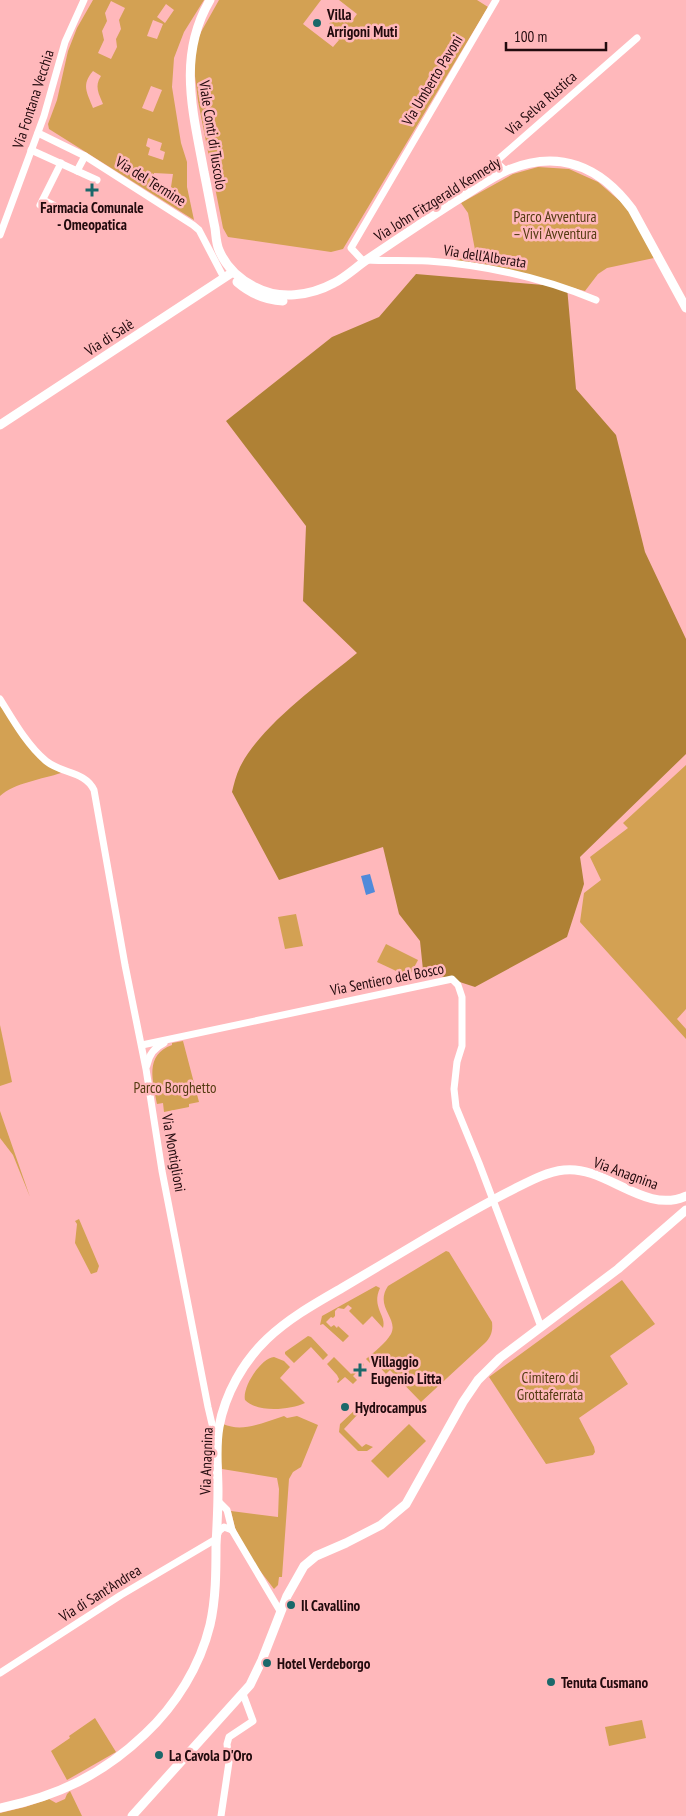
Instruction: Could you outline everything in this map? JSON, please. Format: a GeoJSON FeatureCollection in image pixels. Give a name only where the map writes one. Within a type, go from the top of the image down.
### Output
{"type":"FeatureCollection","features":[{"type":"Feature","properties":{"kind":"main road","name":"Viale Conti di Tuscolo"},"geometry":{"type":"LineString","coordinates":[[210,0],[194,38],[190,93],[219,249],[223,264],[229,275]]}},
{"type":"Feature","properties":{"kind":"main road","name":"Via John Fitzgerald Kennedy"},"geometry":{"type":"LineString","coordinates":[[229,275],[248,292],[268,300],[306,299],[322,292],[450,205],[506,171],[527,163],[562,161],[576,164],[612,185],[632,208],[686,308]]}},
{"type":"Feature","properties":{"kind":"main road","name":"Via di Salè"},"geometry":{"type":"LineString","coordinates":[[0,425],[229,275]]}},
{"type":"Feature","properties":{"kind":"main road","name":"Via Anagnina"},"geometry":{"type":"LineString","coordinates":[[0,1808],[50,1796],[92,1776],[112,1763],[132,1746],[168,1709],[188,1679],[208,1633],[214,1600],[218,1512],[217,1446],[224,1407],[233,1385],[248,1361],[281,1326],[321,1300],[492,1200],[542,1175],[566,1170],[588,1173],[644,1196],[659,1200],[683,1197]]}},
{"type":"Feature","properties":{"kind":"main road"},"geometry":{"type":"LineString","coordinates":[[678,1218],[683,1197]]}},
{"type":"Feature","properties":{"kind":"main road"},"geometry":{"type":"LineString","coordinates":[[132,1816],[243,1694],[258,1670],[280,1611],[294,1581],[304,1566],[316,1556],[381,1525],[406,1504],[463,1402],[478,1380],[500,1358],[618,1269],[686,1210]]}},
{"type":"Feature","properties":{"kind":"street","name":"Via Fontana Vecchia"},"geometry":{"type":"LineString","coordinates":[[0,235],[38,134],[65,42],[84,0]]}},
{"type":"Feature","properties":{"kind":"street","name":"Via Umberto Pavoni"},"geometry":{"type":"LineString","coordinates":[[365,261],[355,255],[351,248],[496,0]]}},
{"type":"Feature","properties":{"kind":"street","name":"Via Selva Rustica"},"geometry":{"type":"LineString","coordinates":[[506,171],[498,164],[501,157],[636,38]]}},
{"type":"Feature","properties":{"kind":"street","name":"Via del Termine"},"geometry":{"type":"LineString","coordinates":[[38,134],[85,156],[193,224],[229,275]]}},
{"type":"Feature","properties":{"kind":"street"},"geometry":{"type":"LineString","coordinates":[[31,150],[97,180]]}},
{"type":"Feature","properties":{"kind":"street"},"geometry":{"type":"LineString","coordinates":[[77,171],[85,156]]}},
{"type":"Feature","properties":{"kind":"street"},"geometry":{"type":"LineString","coordinates":[[57,207],[42,203],[61,163]]}},
{"type":"Feature","properties":{"kind":"street","name":"Via dell'Alberata"},"geometry":{"type":"LineString","coordinates":[[365,261],[427,261],[473,265],[543,281],[596,300]]}},
{"type":"Feature","properties":{"kind":"street","name":"Via Montiglioni"},"geometry":{"type":"LineString","coordinates":[[0,699],[24,736],[47,762],[85,778],[90,781],[94,790],[125,965],[142,1045],[162,1171],[217,1446]]}},
{"type":"Feature","properties":{"kind":"street","name":"Via Sentiero del Bosco"},"geometry":{"type":"LineString","coordinates":[[142,1045],[452,979],[458,985],[462,997],[462,1046],[457,1062],[454,1089],[456,1107],[479,1163],[540,1327]]}},
{"type":"Feature","properties":{"kind":"street","name":"Via Sentiero del Bosco"},"geometry":{"type":"LineString","coordinates":[[146,1069],[148,1058],[158,1046],[173,1038]]}},
{"type":"Feature","properties":{"kind":"street"},"geometry":{"type":"LineString","coordinates":[[208,1407],[215,1413],[224,1407]]}},
{"type":"Feature","properties":{"kind":"street"},"geometry":{"type":"LineString","coordinates":[[218,1501],[227,1510],[232,1530]]}},
{"type":"Feature","properties":{"kind":"street"},"geometry":{"type":"LineString","coordinates":[[218,1512],[232,1530],[245,1554],[268,1587],[280,1611]]}},
{"type":"Feature","properties":{"kind":"street","name":"Via di Sant'Andrea"},"geometry":{"type":"LineString","coordinates":[[0,1673],[121,1595],[216,1539],[224,1527],[232,1530]]}},
{"type":"Feature","properties":{"kind":"street"},"geometry":{"type":"LineString","coordinates":[[221,1816],[229,1762],[227,1744],[229,1737],[253,1722],[243,1694]]}},
{"type":"Feature","properties":{"kind":"green space"},"geometry":{"type":"Polygon","coordinates":[[[93,0],[204,0],[184,32],[174,58],[172,87],[181,143],[187,162],[187,187],[194,220],[49,129],[48,124],[57,100],[68,51],[77,28],[93,0]],[[111,1],[105,13],[107,21],[102,31],[104,40],[98,53],[111,59],[117,47],[116,39],[121,29],[119,20],[125,8],[111,1]],[[166,4],[157,17],[165,23],[174,10],[166,4]],[[153,20],[147,36],[157,39],[163,24],[153,20]],[[93,71],[87,80],[86,89],[93,108],[103,104],[98,87],[101,76],[93,71]],[[151,86],[142,108],[153,112],[162,90],[151,86]],[[148,138],[146,146],[150,148],[148,155],[163,160],[165,152],[160,150],[162,143],[148,138]],[[154,173],[154,181],[161,182],[160,187],[165,188],[161,195],[174,201],[179,192],[171,187],[173,174],[154,173]]]}},
{"type":"Feature","properties":{"kind":"green space","name":"Villa Arrigoni Muti"},"geometry":{"type":"Polygon","coordinates":[[[219,0],[321,0],[303,24],[333,47],[339,40],[335,36],[338,31],[329,24],[339,12],[352,21],[357,14],[339,0],[477,0],[488,7],[343,249],[331,252],[228,237],[223,228],[198,101],[194,68],[197,42],[219,0]]]}},
{"type":"Feature","properties":{"kind":"green space","name":"Parco Avventura – Vivi Avventura"},"geometry":{"type":"Polygon","coordinates":[[[538,167],[569,169],[598,182],[628,208],[654,258],[607,268],[598,274],[585,291],[475,263],[451,261],[476,255],[468,213],[461,203],[513,174],[538,167]]]}},
{"type":"Feature","properties":{"kind":"green space"},"geometry":{"type":"Polygon","coordinates":[[[0,704],[16,730],[61,773],[13,788],[0,796],[0,704]]]}},
{"type":"Feature","properties":{"kind":"green space"},"geometry":{"type":"Polygon","coordinates":[[[686,765],[686,1009],[677,1019],[686,1029],[686,1039],[580,922],[584,893],[601,880],[590,857],[628,828],[623,823],[686,765]]]}},
{"type":"Feature","properties":{"kind":"green space"},"geometry":{"type":"Polygon","coordinates":[[[296,914],[303,946],[285,949],[278,917],[296,914]]]}},
{"type":"Feature","properties":{"kind":"green space"},"geometry":{"type":"Polygon","coordinates":[[[386,944],[418,960],[409,977],[377,962],[386,944]]]}},
{"type":"Feature","properties":{"kind":"green space"},"geometry":{"type":"Polygon","coordinates":[[[0,1025],[12,1082],[0,1086],[0,1025]]]}},
{"type":"Feature","properties":{"kind":"green space","name":"Parco Borghetto"},"geometry":{"type":"Polygon","coordinates":[[[183,1041],[199,1102],[189,1104],[189,1107],[164,1112],[163,1103],[157,1104],[153,1078],[154,1062],[157,1055],[163,1049],[172,1045],[172,1043],[183,1041]]]}},
{"type":"Feature","properties":{"kind":"green space"},"geometry":{"type":"Polygon","coordinates":[[[0,1111],[30,1197],[13,1155],[0,1138],[0,1111]]]}},
{"type":"Feature","properties":{"kind":"green space"},"geometry":{"type":"Polygon","coordinates":[[[79,1219],[99,1266],[97,1272],[91,1274],[75,1243],[77,1224],[75,1221],[79,1219]]]}},
{"type":"Feature","properties":{"kind":"green space"},"geometry":{"type":"Polygon","coordinates":[[[446,1251],[449,1252],[492,1322],[492,1331],[485,1343],[421,1402],[390,1370],[386,1374],[373,1360],[370,1363],[366,1359],[383,1344],[393,1328],[384,1300],[384,1293],[388,1286],[446,1251]]]}},
{"type":"Feature","properties":{"kind":"green space","name":"Cimitero di Grottaferrata"},"geometry":{"type":"Polygon","coordinates":[[[622,1280],[655,1324],[610,1356],[628,1384],[579,1418],[594,1447],[595,1452],[593,1455],[546,1464],[489,1377],[622,1280]]]}},
{"type":"Feature","properties":{"kind":"green space"},"geometry":{"type":"Polygon","coordinates":[[[376,1286],[380,1288],[377,1301],[383,1319],[383,1328],[372,1316],[363,1325],[349,1311],[352,1308],[348,1305],[344,1309],[338,1308],[335,1311],[335,1316],[326,1322],[331,1327],[334,1325],[337,1328],[338,1326],[349,1336],[343,1342],[323,1324],[320,1325],[322,1316],[376,1286]]]}},
{"type":"Feature","properties":{"kind":"green space"},"geometry":{"type":"Polygon","coordinates":[[[308,1336],[328,1355],[323,1360],[311,1347],[294,1363],[285,1352],[308,1336]]]}},
{"type":"Feature","properties":{"kind":"green space"},"geometry":{"type":"Polygon","coordinates":[[[274,1357],[284,1361],[290,1367],[280,1378],[305,1403],[283,1409],[265,1409],[250,1404],[245,1400],[249,1381],[264,1362],[274,1357]]]}},
{"type":"Feature","properties":{"kind":"green space"},"geometry":{"type":"Polygon","coordinates":[[[334,1357],[351,1374],[363,1363],[364,1365],[353,1376],[357,1380],[353,1384],[345,1377],[337,1382],[339,1379],[337,1375],[327,1364],[334,1357]]]}},
{"type":"Feature","properties":{"kind":"green space"},"geometry":{"type":"Polygon","coordinates":[[[355,1410],[358,1414],[344,1429],[362,1447],[366,1444],[373,1447],[367,1451],[358,1451],[339,1432],[340,1424],[355,1410]]]}},
{"type":"Feature","properties":{"kind":"green space"},"geometry":{"type":"Polygon","coordinates":[[[284,1416],[287,1418],[297,1416],[318,1425],[301,1467],[293,1472],[289,1479],[282,1577],[279,1577],[278,1585],[274,1589],[251,1559],[235,1528],[231,1511],[278,1517],[279,1489],[277,1478],[222,1469],[220,1454],[223,1424],[246,1427],[284,1416]]]}},
{"type":"Feature","properties":{"kind":"green space"},"geometry":{"type":"Polygon","coordinates":[[[409,1424],[426,1441],[388,1478],[371,1461],[409,1424]]]}},
{"type":"Feature","properties":{"kind":"green space"},"geometry":{"type":"Polygon","coordinates":[[[95,1718],[116,1752],[67,1780],[51,1751],[95,1718]]]}},
{"type":"Feature","properties":{"kind":"green space"},"geometry":{"type":"Polygon","coordinates":[[[642,1720],[646,1738],[609,1746],[605,1727],[642,1720]]]}},
{"type":"Feature","properties":{"kind":"green space"},"geometry":{"type":"Polygon","coordinates":[[[70,1791],[82,1816],[0,1816],[0,1813],[49,1799],[56,1803],[65,1799],[70,1791]]]}},
{"type":"Feature","properties":{"kind":"shaded area"},"geometry":{"type":"Polygon","coordinates":[[[416,274],[567,287],[576,389],[616,435],[645,552],[686,639],[686,754],[580,857],[584,884],[567,937],[475,987],[423,970],[420,941],[399,914],[383,847],[279,880],[232,792],[240,767],[262,736],[310,691],[357,653],[303,601],[306,526],[226,421],[332,337],[379,317],[416,274]]]}},
{"type":"Feature","properties":{"kind":"water"},"geometry":{"type":"Polygon","coordinates":[[[370,874],[375,892],[366,895],[361,876],[370,874]]]}},
{"type":"Feature","properties":{"kind":"place","name":"Villa Arrigoni Muti"},"geometry":{"type":"Point","coordinates":[317,23]}},
{"type":"Feature","properties":{"kind":"place","name":"Farmacia Comunale - Omeopatica"},"geometry":{"type":"Point","coordinates":[92,190]}},
{"type":"Feature","properties":{"kind":"place","name":"Villaggio Eugenio Litta"},"geometry":{"type":"Point","coordinates":[360,1370]}},
{"type":"Feature","properties":{"kind":"place","name":"Hydrocampus"},"geometry":{"type":"Point","coordinates":[345,1407]}},
{"type":"Feature","properties":{"kind":"place","name":"Il Cavallino"},"geometry":{"type":"Point","coordinates":[291,1605]}},
{"type":"Feature","properties":{"kind":"place","name":"Hotel Verdeborgo"},"geometry":{"type":"Point","coordinates":[267,1663]}},
{"type":"Feature","properties":{"kind":"place","name":"Tenuta Cusmano"},"geometry":{"type":"Point","coordinates":[551,1682]}},
{"type":"Feature","properties":{"kind":"place","name":"La Cavola D'Oro"},"geometry":{"type":"Point","coordinates":[159,1755]}}]}
